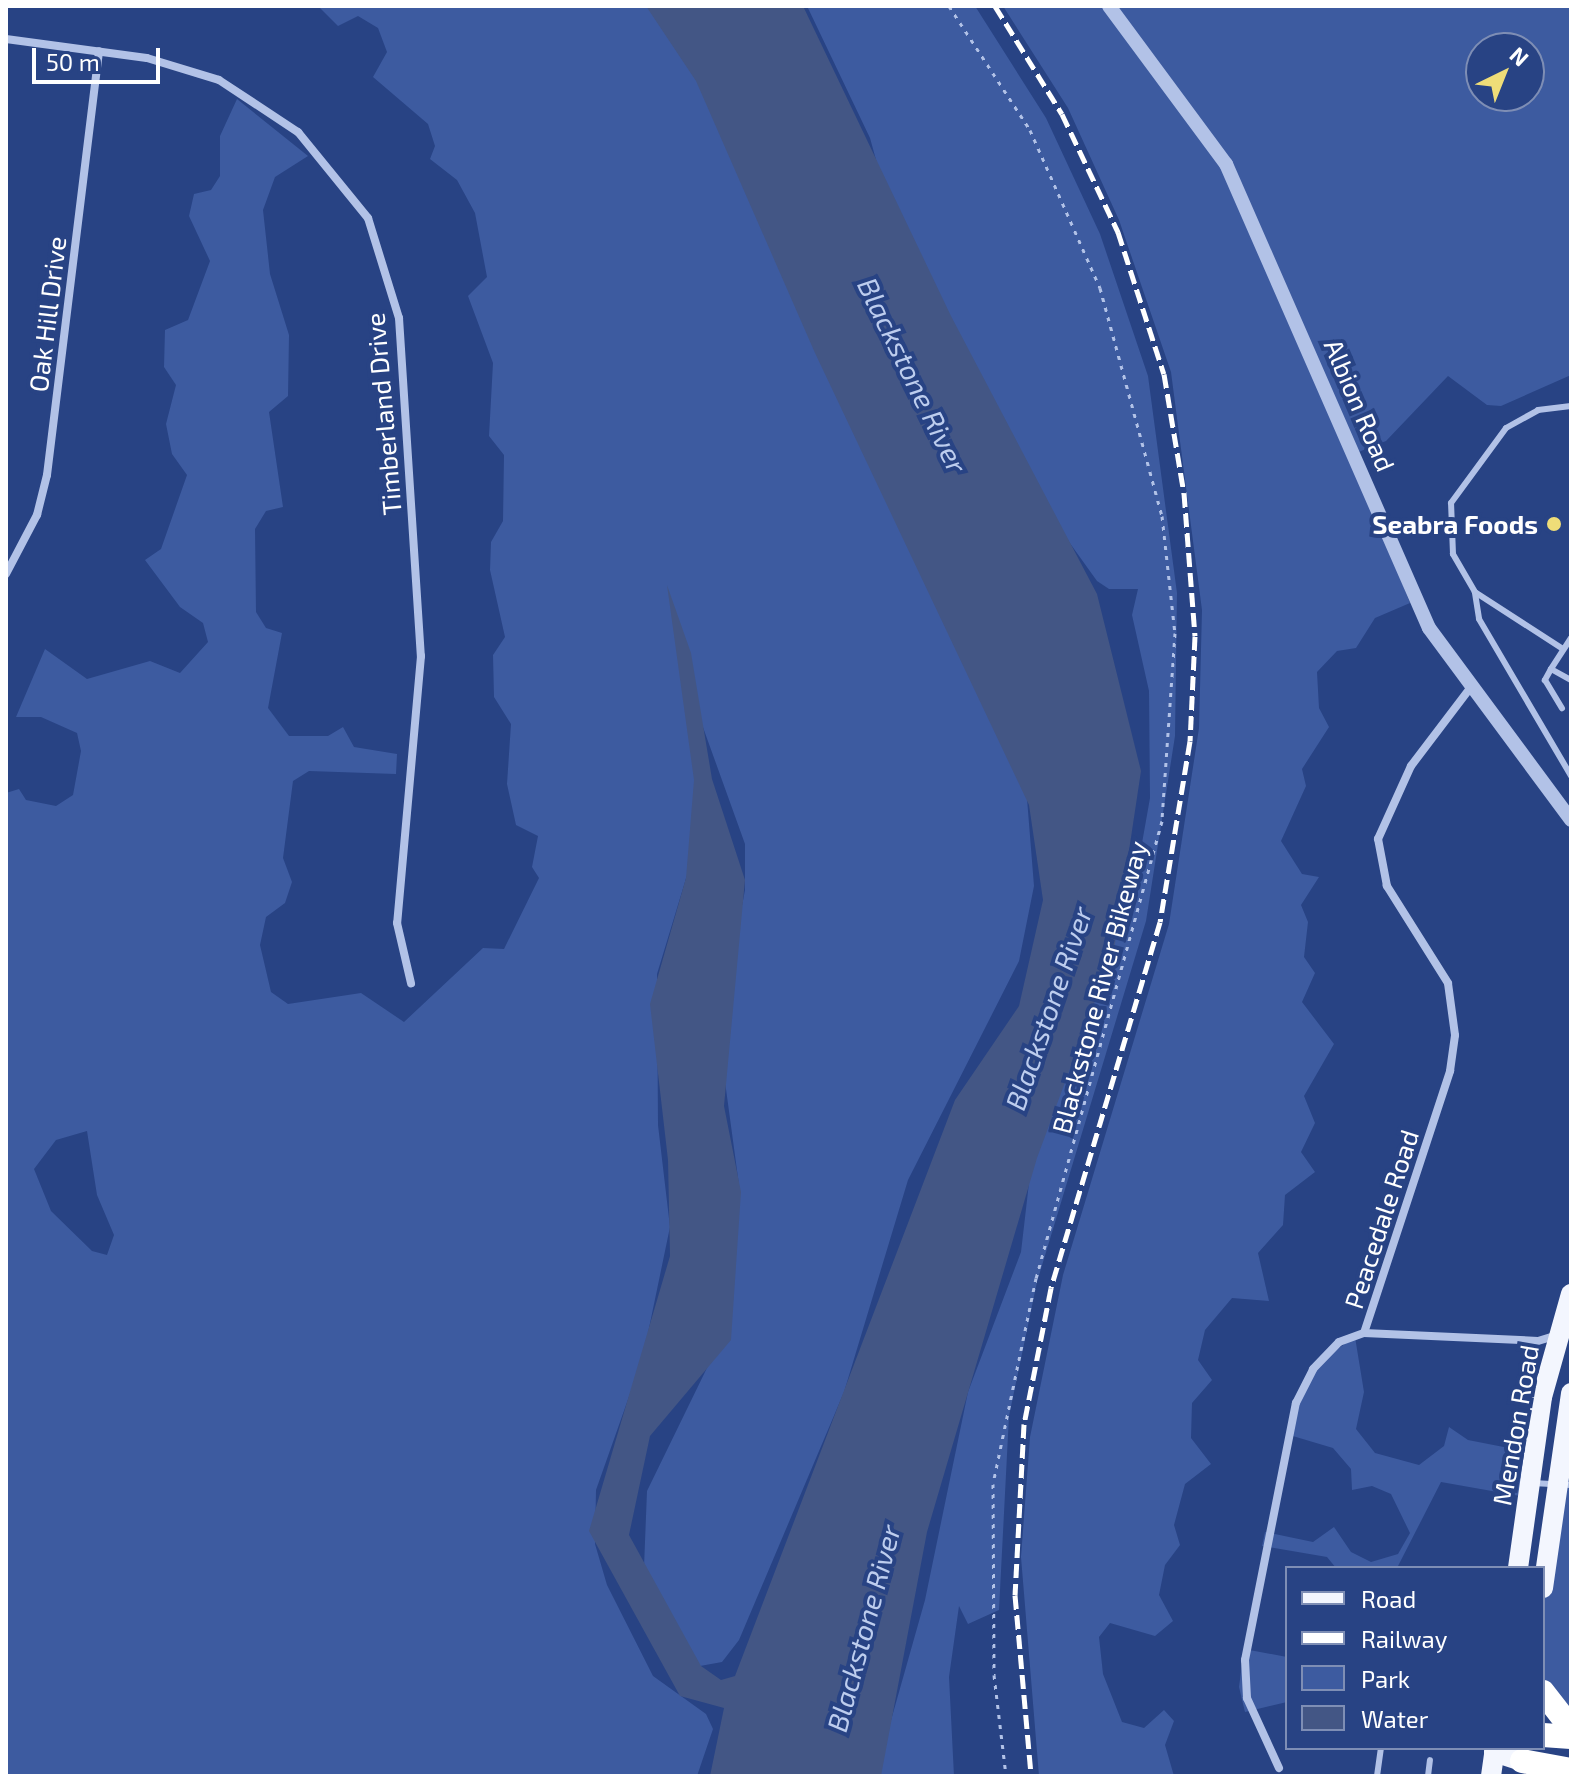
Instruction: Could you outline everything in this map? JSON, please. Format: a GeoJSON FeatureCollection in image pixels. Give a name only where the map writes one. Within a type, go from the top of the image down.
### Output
{"type":"FeatureCollection","features":[{"type":"Feature","properties":{"kind":"highway"},"geometry":{"type":"LineString","coordinates":[[1545,1695],[1571,1728]]}},
{"type":"Feature","properties":{"kind":"highway"},"geometry":{"type":"LineString","coordinates":[[1545,1735],[1571,1737]]}},
{"type":"Feature","properties":{"kind":"highway"},"geometry":{"type":"LineString","coordinates":[[1522,1762],[1571,1770]]}},
{"type":"Feature","properties":{"kind":"main road","name":"Mendon Road"},"geometry":{"type":"LineString","coordinates":[[1518,1566],[1528,1483],[1565,1333],[1571,1294]]}},
{"type":"Feature","properties":{"kind":"main road","name":"Mendon Road"},"geometry":{"type":"LineString","coordinates":[[1545,1578],[1563,1484],[1571,1393]]}},
{"type":"Feature","properties":{"kind":"main road"},"geometry":{"type":"LineString","coordinates":[[1489,1750],[1491,1776]]}},
{"type":"Feature","properties":{"kind":"main road"},"geometry":{"type":"LineString","coordinates":[[1492,1750],[1522,1762]]}},
{"type":"Feature","properties":{"kind":"street","name":"Albion Road"},"geometry":{"type":"LineString","coordinates":[[1109,6],[1226,164],[1291,300],[1405,582],[1471,687],[1571,820]]}},
{"type":"Feature","properties":{"kind":"street","name":"Timberland Drive"},"geometry":{"type":"LineString","coordinates":[[6,39],[99,51],[192,69],[274,113],[348,188],[383,257],[399,318],[421,656],[397,923],[411,983]]}},
{"type":"Feature","properties":{"kind":"street","name":"Oak Hill Drive"},"geometry":{"type":"LineString","coordinates":[[6,574],[37,515],[47,475],[99,51]]}},
{"type":"Feature","properties":{"kind":"street","name":"Peacedale Road"},"geometry":{"type":"LineString","coordinates":[[1279,1768],[1254,1721],[1245,1677],[1276,1498],[1304,1384],[1329,1349],[1364,1333],[1455,1035],[1448,983],[1387,886],[1378,839],[1411,766],[1471,687]]}},
{"type":"Feature","properties":{"kind":"street"},"geometry":{"type":"LineString","coordinates":[[1364,1333],[1538,1341],[1565,1333]]}},
{"type":"Feature","properties":{"kind":"lane"},"geometry":{"type":"LineString","coordinates":[[1571,406],[1538,410],[1506,428],[1451,503],[1453,554],[1475,592],[1479,619],[1571,776]]}},
{"type":"Feature","properties":{"kind":"lane"},"geometry":{"type":"LineString","coordinates":[[1475,592],[1563,649]]}},
{"type":"Feature","properties":{"kind":"lane"},"geometry":{"type":"LineString","coordinates":[[1562,708],[1545,680],[1571,638]]}},
{"type":"Feature","properties":{"kind":"lane"},"geometry":{"type":"LineString","coordinates":[[1551,669],[1571,680]]}},
{"type":"Feature","properties":{"kind":"lane"},"geometry":{"type":"LineString","coordinates":[[1528,1483],[1563,1484]]}},
{"type":"Feature","properties":{"kind":"lane"},"geometry":{"type":"LineString","coordinates":[[1377,1776],[1381,1750]]}},
{"type":"Feature","properties":{"kind":"lane"},"geometry":{"type":"LineString","coordinates":[[1428,1776],[1430,1760]]}},
{"type":"Feature","properties":{"kind":"path","name":"Blackstone River Bikeway"},"geometry":{"type":"LineString","coordinates":[[949,6],[1030,130],[1100,288],[1162,516],[1174,620],[1162,821],[1036,1278],[993,1484],[994,1675],[1006,1776]]}},
{"type":"Feature","properties":{"kind":"green space"},"geometry":{"type":"Polygon","coordinates":[[[318,6],[651,6],[711,93],[1026,786],[1034,886],[1019,961],[908,1180],[844,1392],[739,1640],[722,1662],[700,1666],[644,1567],[647,1491],[724,1333],[739,1185],[718,1030],[745,890],[745,844],[700,719],[691,862],[657,974],[658,1125],[670,1227],[643,1357],[596,1490],[595,1544],[607,1585],[653,1676],[706,1714],[713,1729],[697,1776],[6,1776],[6,793],[19,789],[26,800],[56,806],[73,795],[81,751],[77,733],[41,717],[16,717],[45,649],[87,679],[150,661],[180,673],[208,642],[203,623],[180,607],[145,560],[161,549],[187,475],[172,454],[166,424],[176,385],[164,367],[165,330],[188,320],[210,261],[189,216],[194,194],[211,190],[220,176],[220,136],[237,99],[308,156],[275,177],[263,210],[270,274],[289,335],[288,396],[269,412],[283,507],[266,511],[255,529],[256,612],[266,628],[282,633],[268,708],[289,736],[328,736],[343,727],[354,747],[397,754],[396,774],[309,771],[293,781],[283,858],[292,882],[285,903],[266,917],[260,945],[271,992],[288,1004],[361,993],[404,1022],[483,948],[504,949],[539,878],[532,867],[538,836],[516,825],[507,784],[511,724],[494,697],[493,655],[505,637],[490,570],[491,542],[503,521],[504,455],[489,436],[493,363],[468,296],[487,277],[475,213],[457,180],[430,159],[435,146],[428,124],[373,77],[387,52],[378,28],[358,16],[338,26],[318,6]],[[87,1131],[56,1140],[34,1169],[51,1211],[92,1251],[107,1255],[114,1235],[97,1195],[87,1131]]]}},
{"type":"Feature","properties":{"kind":"green space"},"geometry":{"type":"Polygon","coordinates":[[[807,6],[975,6],[1046,118],[1100,234],[1148,376],[1177,593],[1175,736],[1146,921],[1037,1282],[1009,1416],[999,1610],[968,1624],[959,1606],[949,1677],[954,1776],[880,1776],[886,1738],[925,1600],[968,1392],[1021,1252],[1032,1157],[1136,877],[1150,798],[1149,691],[1132,615],[1138,589],[1109,589],[1097,581],[1054,521],[883,185],[870,138],[807,6]]]}},
{"type":"Feature","properties":{"kind":"green space"},"geometry":{"type":"Polygon","coordinates":[[[1003,6],[1571,6],[1571,375],[1501,406],[1487,405],[1448,376],[1386,441],[1351,455],[1410,603],[1375,618],[1356,648],[1337,651],[1317,672],[1319,708],[1329,727],[1302,769],[1306,786],[1281,841],[1302,874],[1319,877],[1301,905],[1308,922],[1304,957],[1315,973],[1302,1002],[1334,1044],[1304,1096],[1315,1123],[1301,1152],[1315,1172],[1285,1195],[1283,1225],[1258,1253],[1269,1301],[1232,1298],[1205,1330],[1198,1360],[1212,1380],[1192,1403],[1191,1438],[1211,1464],[1185,1484],[1174,1525],[1180,1545],[1165,1565],[1159,1595],[1173,1621],[1155,1636],[1110,1623],[1099,1637],[1103,1674],[1122,1722],[1144,1728],[1164,1710],[1174,1721],[1165,1745],[1174,1776],[1039,1776],[1021,1557],[1030,1437],[1063,1275],[1169,924],[1199,728],[1202,610],[1171,372],[1119,220],[1068,108],[1003,6]]]}},
{"type":"Feature","properties":{"kind":"green space"},"geometry":{"type":"Polygon","coordinates":[[[1355,1337],[1364,1392],[1356,1429],[1375,1453],[1419,1465],[1444,1446],[1449,1427],[1468,1440],[1524,1451],[1520,1496],[1441,1482],[1398,1566],[1334,1566],[1327,1557],[1262,1546],[1265,1532],[1313,1542],[1334,1527],[1351,1552],[1371,1562],[1398,1554],[1410,1533],[1391,1494],[1372,1486],[1352,1490],[1351,1469],[1333,1448],[1286,1434],[1311,1367],[1355,1337]]]}},
{"type":"Feature","properties":{"kind":"green space"},"geometry":{"type":"Polygon","coordinates":[[[1571,1418],[1571,1738],[1557,1732],[1545,1705],[1544,1566],[1571,1418]]]}},
{"type":"Feature","properties":{"kind":"green space"},"geometry":{"type":"Polygon","coordinates":[[[1244,1649],[1285,1657],[1285,1702],[1245,1712],[1239,1687],[1244,1649]]]}},
{"type":"Feature","properties":{"kind":"water","name":"Blackstone River"},"geometry":{"type":"Polygon","coordinates":[[[646,6],[803,6],[951,316],[1097,594],[1141,771],[1114,950],[1037,1158],[927,1532],[881,1776],[710,1776],[724,1708],[680,1696],[589,1531],[670,1256],[668,1160],[650,1004],[686,878],[694,780],[667,585],[691,653],[712,779],[745,880],[724,1106],[741,1192],[731,1340],[650,1436],[629,1535],[701,1666],[721,1680],[735,1676],[955,1100],[1019,1006],[1043,900],[1029,805],[815,353],[696,81],[646,6]]]}},
{"type":"Feature","properties":{"kind":"railway"},"geometry":{"type":"LineString","coordinates":[[995,6],[1062,114],[1118,232],[1164,374],[1184,493],[1195,636],[1190,741],[1160,922],[1051,1288],[1024,1424],[1015,1595],[1031,1776]]}},
{"type":"Feature","properties":{"kind":"place","name":"Seabra Foods"},"geometry":{"type":"Point","coordinates":[1554,524]}}]}
